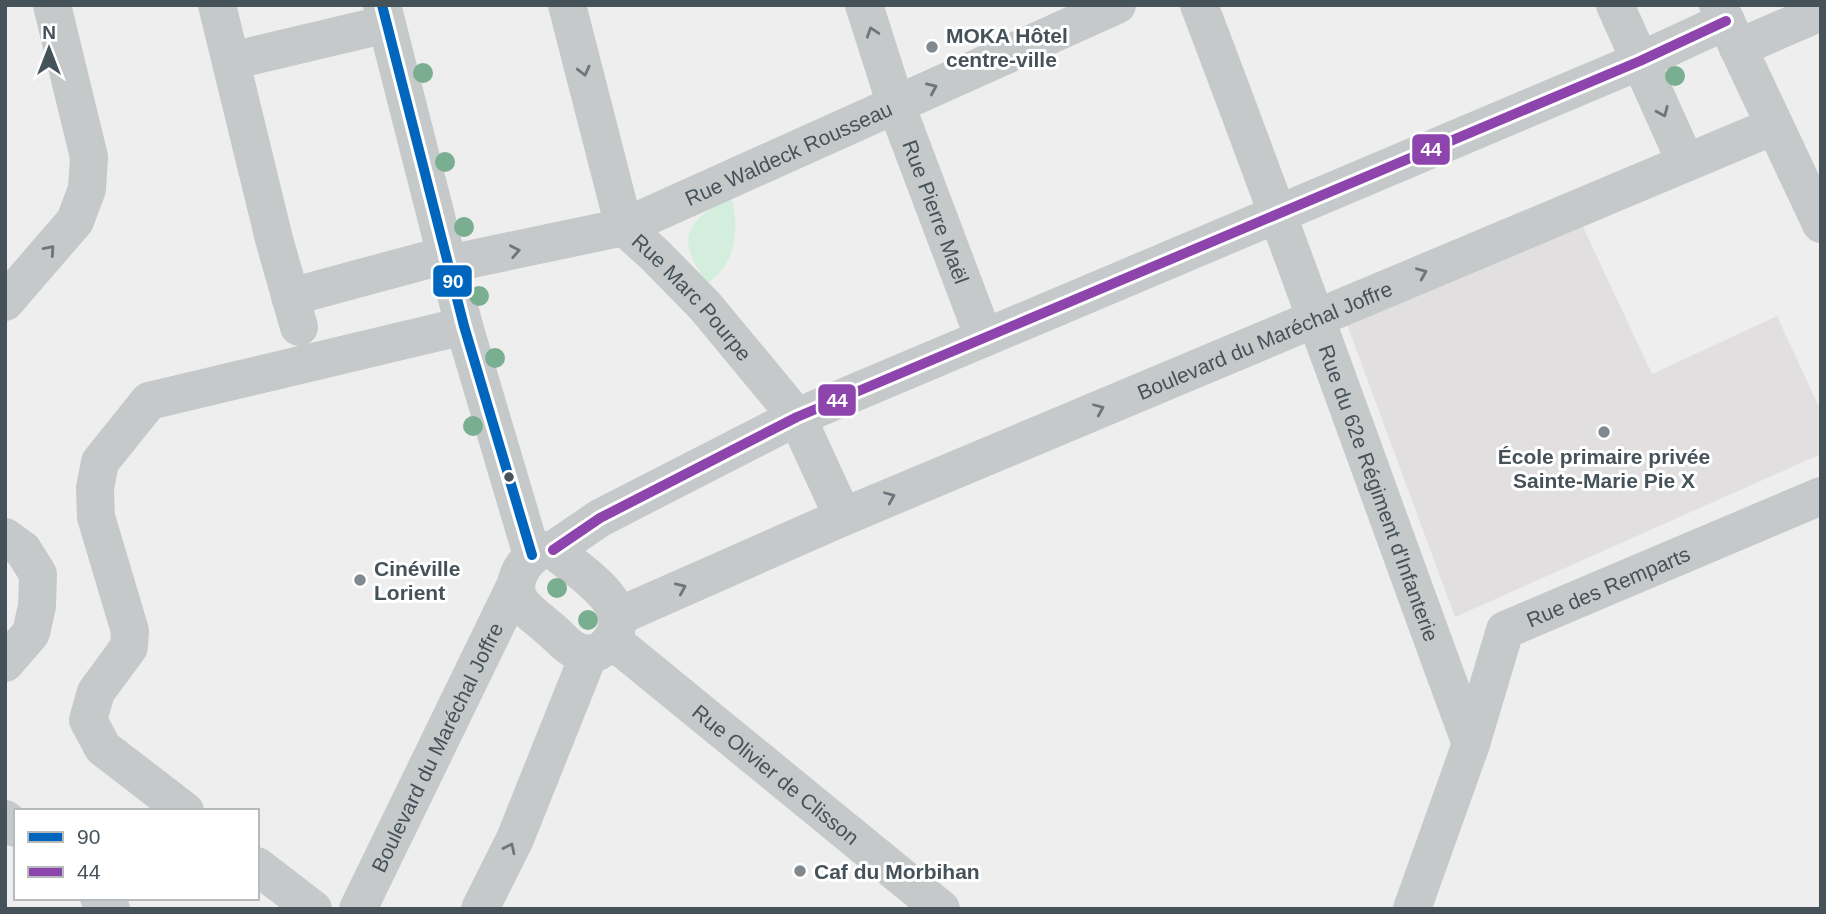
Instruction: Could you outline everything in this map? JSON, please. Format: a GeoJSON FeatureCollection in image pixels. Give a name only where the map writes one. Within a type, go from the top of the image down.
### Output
{"type":"FeatureCollection","features":[{"type":"Feature","properties":{"kind":"street"},"geometry":{"type":"LineString","coordinates":[[5,302],[75,221],[87,189],[89,157],[52,5]]}},
{"type":"Feature","properties":{"kind":"street"},"geometry":{"type":"LineString","coordinates":[[217,5],[231,61],[385,15],[464,326],[534,563],[612,601],[607,637],[480,909]]}},
{"type":"Feature","properties":{"kind":"street","name":"Rue Marc Pourpe"},"geometry":{"type":"LineString","coordinates":[[567,5],[624,227],[705,306],[797,417]]}},
{"type":"Feature","properties":{"kind":"street","name":"Rue Pierre Maël"},"geometry":{"type":"LineString","coordinates":[[864,5],[896,105],[984,338]]}},
{"type":"Feature","properties":{"kind":"street","name":"Rue Waldeck Rousseau"},"geometry":{"type":"LineString","coordinates":[[231,61],[295,312],[447,260],[624,227],[1117,5]]}},
{"type":"Feature","properties":{"kind":"street","name":"Rue du 62e Régiment d'Infanterie"},"geometry":{"type":"LineString","coordinates":[[1199,5],[1279,214],[1314,318],[1471,744]]}},
{"type":"Feature","properties":{"kind":"street"},"geometry":{"type":"LineString","coordinates":[[1615,5],[1686,163]]}},
{"type":"Feature","properties":{"kind":"street"},"geometry":{"type":"LineString","coordinates":[[607,637],[574,650],[524,605],[518,598],[534,563],[600,519],[797,417],[1728,25],[1811,14]]}},
{"type":"Feature","properties":{"kind":"street"},"geometry":{"type":"LineString","coordinates":[[1728,25],[1821,224]]}},
{"type":"Feature","properties":{"kind":"street","name":"Boulevard du Maréchal Joffre"},"geometry":{"type":"LineString","coordinates":[[607,637],[842,517],[1774,125]]}},
{"type":"Feature","properties":{"kind":"street"},"geometry":{"type":"LineString","coordinates":[[182,809],[103,748],[88,720],[96,692],[129,646],[130,632],[96,517],[95,488],[100,463],[149,401],[464,326]]}},
{"type":"Feature","properties":{"kind":"street"},"geometry":{"type":"LineString","coordinates":[[797,417],[842,517]]}},
{"type":"Feature","properties":{"kind":"street","name":"Rue des Remparts"},"geometry":{"type":"LineString","coordinates":[[1471,744],[1505,631],[1821,496]]}},
{"type":"Feature","properties":{"kind":"street"},"geometry":{"type":"LineString","coordinates":[[5,537],[23,550],[38,574],[37,606],[31,632],[5,663]]}},
{"type":"Feature","properties":{"kind":"street","name":"Boulevard du Maréchal Joffre"},"geometry":{"type":"LineString","coordinates":[[358,909],[534,563]]}},
{"type":"Feature","properties":{"kind":"street","name":"Rue Olivier de Clisson"},"geometry":{"type":"LineString","coordinates":[[607,637],[941,909]]}},
{"type":"Feature","properties":{"kind":"street"},"geometry":{"type":"LineString","coordinates":[[1412,909],[1471,744]]}},
{"type":"Feature","properties":{"kind":"street"},"geometry":{"type":"LineString","coordinates":[[259,868],[313,909]]}},
{"type":"Feature","properties":{"kind":"shaded area","name":"École primaire privée Sainte-Marie Pie X"},"geometry":{"type":"Polygon","coordinates":[[[1576,212],[1652,374],[1777,316],[1821,411],[1821,454],[1455,617],[1345,319],[1576,212]]]}},
{"type":"Feature","properties":{"kind":"green space"},"geometry":{"type":"Polygon","coordinates":[[[731,197],[735,233],[730,256],[725,266],[708,283],[691,254],[688,243],[690,233],[703,214],[731,197]]]}},
{"type":"Feature","properties":{"kind":"transit line","name":"90"},"geometry":{"type":"LineString","coordinates":[[382,5],[464,326],[532,555]]}},
{"type":"Feature","properties":{"kind":"transit line","name":"44"},"geometry":{"type":"LineString","coordinates":[[553,550],[600,518],[797,417],[1640,61],[1726,21]]}},
{"type":"Feature","properties":{"kind":"place","name":"MOKA Hôtel centre-ville"},"geometry":{"type":"Point","coordinates":[932,47]}},
{"type":"Feature","properties":{"kind":"place","name":"École primaire privée Sainte-Marie Pie X"},"geometry":{"type":"Point","coordinates":[1604,432]}},
{"type":"Feature","properties":{"kind":"place","name":"Cinéville Lorient"},"geometry":{"type":"Point","coordinates":[360,580]}},
{"type":"Feature","properties":{"kind":"place","name":"Caf du Morbihan"},"geometry":{"type":"Point","coordinates":[800,871]}}]}
